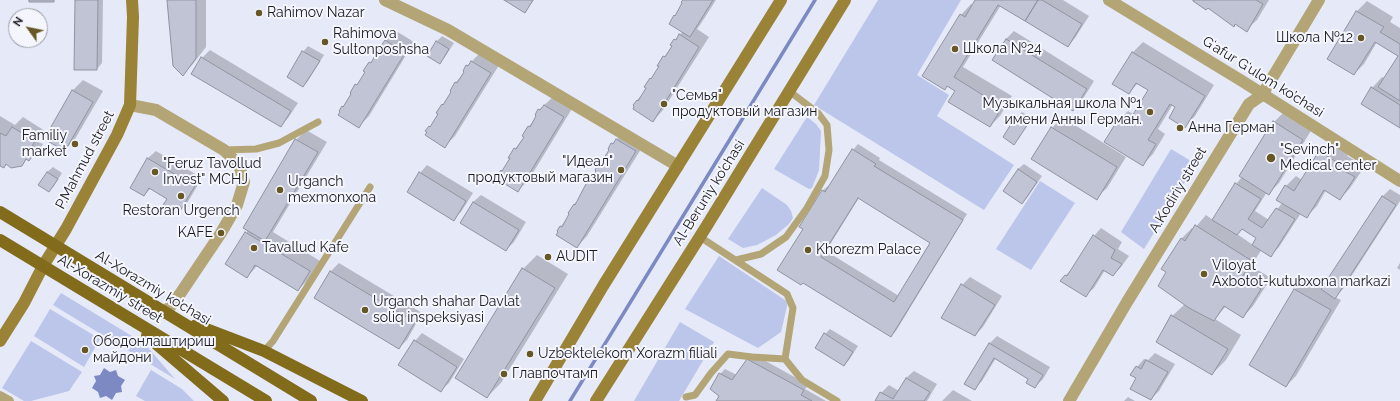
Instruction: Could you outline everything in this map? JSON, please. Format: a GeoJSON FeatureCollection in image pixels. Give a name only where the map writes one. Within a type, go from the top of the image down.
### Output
{"type":"FeatureCollection","features":[{"type":"Feature","properties":{"kind":"main road","name":"P.Mahmud street"},"geometry":{"type":"LineString","coordinates":[[0,341],[24,303],[43,266],[66,229],[117,135],[130,105],[132,0]]}},
{"type":"Feature","properties":{"kind":"main road"},"geometry":{"type":"LineString","coordinates":[[535,401],[603,286],[781,0]]}},
{"type":"Feature","properties":{"kind":"main road","name":"Al-Beruniy ko’chasi"},"geometry":{"type":"LineString","coordinates":[[596,401],[700,237],[845,0]]}},
{"type":"Feature","properties":{"kind":"main road","name":"Al-Xorazmiy ko’chasi"},"geometry":{"type":"LineString","coordinates":[[0,212],[311,401]]}},
{"type":"Feature","properties":{"kind":"main road","name":"Al-Xorazmiy street"},"geometry":{"type":"LineString","coordinates":[[0,240],[266,401]]}},
{"type":"Feature","properties":{"kind":"main road"},"geometry":{"type":"LineString","coordinates":[[165,313],[264,351],[362,401]]}},
{"type":"Feature","properties":{"kind":"main road"},"geometry":{"type":"LineString","coordinates":[[121,314],[223,401]]}},
{"type":"Feature","properties":{"kind":"street"},"geometry":{"type":"LineString","coordinates":[[385,0],[448,30],[678,166]]}},
{"type":"Feature","properties":{"kind":"street","name":"Gʻafur Gʻulom ko’chasi"},"geometry":{"type":"LineString","coordinates":[[1109,0],[1400,181]]}},
{"type":"Feature","properties":{"kind":"street","name":"A.Kodiriy street"},"geometry":{"type":"LineString","coordinates":[[1069,401],[1127,302],[1249,104],[1262,95],[1319,0]]}},
{"type":"Feature","properties":{"kind":"street","name":"P.Mahmud street"},"geometry":{"type":"LineString","coordinates":[[130,105],[156,110],[224,150],[239,165],[244,182],[237,205],[221,233],[180,294],[165,313]]}},
{"type":"Feature","properties":{"kind":"street"},"geometry":{"type":"LineString","coordinates":[[0,396],[9,401]]}},
{"type":"Feature","properties":{"kind":"lane"},"geometry":{"type":"LineString","coordinates":[[736,260],[761,254],[786,237],[807,208],[824,176],[829,150],[827,125],[818,113],[789,91]]}},
{"type":"Feature","properties":{"kind":"lane"},"geometry":{"type":"LineString","coordinates":[[224,150],[256,149],[279,143],[318,122]]}},
{"type":"Feature","properties":{"kind":"lane"},"geometry":{"type":"LineString","coordinates":[[264,351],[273,341],[370,188]]}},
{"type":"Feature","properties":{"kind":"lane"},"geometry":{"type":"LineString","coordinates":[[700,237],[787,294],[794,308],[785,359]]}},
{"type":"Feature","properties":{"kind":"lane"},"geometry":{"type":"LineString","coordinates":[[686,397],[695,395],[711,373],[728,354],[785,359],[802,380],[837,401]]}},
{"type":"Feature","properties":{"kind":"shaded area"},"geometry":{"type":"Polygon","coordinates":[[[878,0],[961,0],[917,75],[949,95],[937,116],[1014,165],[984,210],[814,105],[878,0]]]}},
{"type":"Feature","properties":{"kind":"shaded area"},"geometry":{"type":"Polygon","coordinates":[[[807,117],[816,124],[821,131],[819,170],[812,188],[809,189],[774,169],[807,117]]]}},
{"type":"Feature","properties":{"kind":"shaded area"},"geometry":{"type":"Polygon","coordinates":[[[1171,149],[1196,164],[1144,249],[1121,232],[1171,149]]]}},
{"type":"Feature","properties":{"kind":"shaded area"},"geometry":{"type":"Polygon","coordinates":[[[1040,181],[1075,203],[1031,270],[996,249],[1040,181]]]}},
{"type":"Feature","properties":{"kind":"shaded area"},"geometry":{"type":"Polygon","coordinates":[[[762,188],[787,205],[793,218],[789,224],[776,235],[757,245],[743,248],[728,239],[762,188]]]}},
{"type":"Feature","properties":{"kind":"shaded area"},"geometry":{"type":"Polygon","coordinates":[[[719,256],[788,302],[781,332],[758,348],[685,309],[719,256]]]}},
{"type":"Feature","properties":{"kind":"shaded area"},"geometry":{"type":"Polygon","coordinates":[[[61,293],[145,344],[175,379],[53,305],[61,293]]]}},
{"type":"Feature","properties":{"kind":"shaded area"},"geometry":{"type":"Polygon","coordinates":[[[50,309],[100,339],[84,367],[34,336],[50,309]]]}},
{"type":"Feature","properties":{"kind":"shaded area"},"geometry":{"type":"Polygon","coordinates":[[[680,322],[714,342],[679,401],[634,401],[680,322]]]}},
{"type":"Feature","properties":{"kind":"shaded area"},"geometry":{"type":"Polygon","coordinates":[[[31,341],[82,372],[69,391],[31,401],[24,401],[2,388],[31,341]]]}},
{"type":"Feature","properties":{"kind":"shaded area"},"geometry":{"type":"Polygon","coordinates":[[[104,368],[110,372],[116,370],[118,376],[125,380],[121,386],[122,392],[116,393],[112,400],[106,396],[100,398],[98,392],[92,388],[96,381],[94,376],[100,375],[104,368]]]}},
{"type":"Feature","properties":{"kind":"shaded area"},"geometry":{"type":"Polygon","coordinates":[[[151,370],[182,389],[194,401],[145,401],[136,396],[151,370]]]}},
{"type":"Feature","properties":{"kind":"building"},"geometry":{"type":"Polygon","coordinates":[[[29,0],[54,0],[54,2],[29,2],[29,0]]]}},
{"type":"Feature","properties":{"kind":"building"},"geometry":{"type":"Polygon","coordinates":[[[75,0],[98,0],[97,70],[74,70],[75,0]]]}},
{"type":"Feature","properties":{"kind":"building"},"geometry":{"type":"Polygon","coordinates":[[[167,0],[196,0],[196,58],[183,76],[173,66],[167,0]]]}},
{"type":"Feature","properties":{"kind":"building"},"geometry":{"type":"Polygon","coordinates":[[[504,0],[533,0],[525,13],[504,0]]]}},
{"type":"Feature","properties":{"kind":"building"},"geometry":{"type":"Polygon","coordinates":[[[683,0],[713,0],[690,37],[669,24],[683,0]]]}},
{"type":"Feature","properties":{"kind":"building","name":"Школа №24"},"geometry":{"type":"Polygon","coordinates":[[[975,0],[1038,0],[1025,21],[998,5],[954,77],[1002,107],[990,127],[948,102],[955,91],[947,86],[945,90],[922,76],[960,14],[965,17],[975,0]]]}},
{"type":"Feature","properties":{"kind":"building","name":"Школа №24"},"geometry":{"type":"Polygon","coordinates":[[[1038,0],[1042,0],[1082,24],[1068,47],[1025,21],[1038,0]]]}},
{"type":"Feature","properties":{"kind":"building"},"geometry":{"type":"Polygon","coordinates":[[[1193,0],[1256,0],[1263,4],[1247,32],[1235,24],[1234,27],[1208,8],[1206,10],[1193,0]]]}},
{"type":"Feature","properties":{"kind":"building"},"geometry":{"type":"Polygon","coordinates":[[[1356,11],[1384,27],[1380,32],[1400,44],[1400,101],[1378,87],[1398,56],[1375,42],[1354,75],[1327,59],[1356,11]]]}},
{"type":"Feature","properties":{"kind":"building"},"geometry":{"type":"Polygon","coordinates":[[[679,34],[699,47],[653,122],[633,109],[633,105],[637,100],[638,101],[646,88],[644,87],[659,66],[657,66],[663,56],[665,57],[672,46],[670,45],[674,39],[676,40],[679,34]]]}},
{"type":"Feature","properties":{"kind":"building"},"geometry":{"type":"Polygon","coordinates":[[[1006,39],[1087,89],[1073,111],[992,60],[1006,39]]]}},
{"type":"Feature","properties":{"kind":"building"},"geometry":{"type":"Polygon","coordinates":[[[385,40],[405,53],[359,128],[338,115],[340,112],[339,111],[351,94],[350,93],[355,84],[357,85],[365,72],[363,71],[369,62],[371,63],[379,45],[381,46],[385,40]]]}},
{"type":"Feature","properties":{"kind":"building"},"geometry":{"type":"Polygon","coordinates":[[[436,41],[449,49],[440,64],[427,56],[436,41]]]}},
{"type":"Feature","properties":{"kind":"building"},"geometry":{"type":"Polygon","coordinates":[[[302,51],[320,61],[303,87],[287,77],[302,51]]]}},
{"type":"Feature","properties":{"kind":"building","name":"Музыкальная школа №1 имени Анны Герман."},"geometry":{"type":"Polygon","coordinates":[[[1132,52],[1205,96],[1185,128],[1169,118],[1175,107],[1170,104],[1148,140],[1156,144],[1143,166],[1104,142],[1117,121],[1126,126],[1148,90],[1136,83],[1129,94],[1112,84],[1132,52]]]}},
{"type":"Feature","properties":{"kind":"building"},"geometry":{"type":"Polygon","coordinates":[[[201,57],[291,111],[281,127],[191,74],[201,57]]]}},
{"type":"Feature","properties":{"kind":"building"},"geometry":{"type":"Polygon","coordinates":[[[471,61],[491,73],[445,148],[425,135],[427,132],[425,131],[429,126],[430,127],[438,114],[436,113],[451,92],[450,91],[455,82],[457,83],[464,72],[463,71],[466,65],[468,66],[471,61]]]}},
{"type":"Feature","properties":{"kind":"building"},"geometry":{"type":"Polygon","coordinates":[[[1371,87],[1400,105],[1400,128],[1361,104],[1371,87]]]}},
{"type":"Feature","properties":{"kind":"building"},"geometry":{"type":"Polygon","coordinates":[[[72,90],[93,102],[65,151],[44,139],[72,90]]]}},
{"type":"Feature","properties":{"kind":"building"},"geometry":{"type":"Polygon","coordinates":[[[544,105],[564,117],[518,192],[497,179],[499,176],[498,175],[510,158],[508,158],[514,148],[516,149],[524,137],[522,136],[528,126],[530,127],[538,109],[540,110],[544,105]]]}},
{"type":"Feature","properties":{"kind":"building"},"geometry":{"type":"Polygon","coordinates":[[[1016,116],[1028,124],[1014,145],[1003,137],[1016,116]]]}},
{"type":"Feature","properties":{"kind":"building","name":"\"Sevinch\" Medical center"},"geometry":{"type":"Polygon","coordinates":[[[1273,121],[1303,140],[1269,195],[1239,176],[1273,121]]]}},
{"type":"Feature","properties":{"kind":"building"},"geometry":{"type":"Polygon","coordinates":[[[12,127],[35,141],[29,152],[33,155],[29,161],[26,159],[22,166],[11,168],[6,164],[4,168],[0,166],[0,133],[6,136],[12,127]]]}},
{"type":"Feature","properties":{"kind":"building"},"geometry":{"type":"Polygon","coordinates":[[[1051,127],[1117,167],[1097,200],[1031,159],[1051,127]]]}},
{"type":"Feature","properties":{"kind":"building","name":"Urganch mexmonxona"},"geometry":{"type":"Polygon","coordinates":[[[295,139],[318,152],[265,241],[243,228],[295,139]]]}},
{"type":"Feature","properties":{"kind":"building"},"geometry":{"type":"Polygon","coordinates":[[[616,139],[636,151],[577,248],[556,235],[558,232],[557,231],[560,226],[562,227],[569,214],[568,213],[574,204],[575,205],[587,182],[588,183],[596,171],[595,170],[600,160],[602,161],[609,150],[608,149],[611,143],[613,144],[616,139]]]}},
{"type":"Feature","properties":{"kind":"building","name":"Khorezm Palace"},"geometry":{"type":"Polygon","coordinates":[[[852,149],[876,164],[874,166],[963,220],[891,337],[803,283],[801,285],[777,270],[803,229],[799,227],[822,190],[825,192],[852,149]],[[858,198],[821,257],[894,302],[930,243],[858,198]]]}},
{"type":"Feature","properties":{"kind":"building"},"geometry":{"type":"Polygon","coordinates":[[[1319,151],[1340,164],[1337,167],[1355,177],[1340,200],[1324,190],[1307,218],[1276,200],[1285,185],[1294,191],[1319,151]]]}},
{"type":"Feature","properties":{"kind":"building","name":"\"Feruz Tavollud Invest\" MCHJ"},"geometry":{"type":"Polygon","coordinates":[[[147,158],[195,186],[178,214],[163,205],[167,199],[149,188],[144,196],[130,188],[147,158]]]}},
{"type":"Feature","properties":{"kind":"building"},"geometry":{"type":"Polygon","coordinates":[[[1018,169],[1037,182],[1022,204],[1003,191],[1018,169]]]}},
{"type":"Feature","properties":{"kind":"building"},"geometry":{"type":"Polygon","coordinates":[[[47,172],[58,179],[49,192],[38,185],[47,172]]]}},
{"type":"Feature","properties":{"kind":"building"},"geometry":{"type":"Polygon","coordinates":[[[419,172],[466,201],[454,221],[407,192],[419,172]]]}},
{"type":"Feature","properties":{"kind":"building"},"geometry":{"type":"Polygon","coordinates":[[[1235,183],[1261,199],[1248,219],[1262,228],[1276,208],[1295,219],[1271,257],[1252,245],[1256,238],[1242,229],[1237,235],[1212,220],[1235,183]]]}},
{"type":"Feature","properties":{"kind":"building"},"geometry":{"type":"Polygon","coordinates":[[[1382,196],[1396,205],[1335,299],[1321,289],[1382,196]]]}},
{"type":"Feature","properties":{"kind":"building"},"geometry":{"type":"Polygon","coordinates":[[[473,202],[519,230],[506,251],[460,223],[473,202]]]}},
{"type":"Feature","properties":{"kind":"building","name":"Viloyat Axbotot-kutubxona markazi"},"geometry":{"type":"Polygon","coordinates":[[[1195,225],[1252,261],[1242,277],[1261,289],[1243,318],[1224,306],[1214,321],[1189,308],[1158,286],[1166,272],[1161,269],[1181,238],[1185,241],[1195,225]]]}},
{"type":"Feature","properties":{"kind":"building","name":"Tavallud Kafe"},"geometry":{"type":"Polygon","coordinates":[[[245,232],[310,271],[298,291],[255,265],[247,278],[225,264],[245,232]]]}},
{"type":"Feature","properties":{"kind":"building"},"geometry":{"type":"Polygon","coordinates":[[[1093,235],[1115,250],[1111,258],[1122,264],[1113,276],[1103,270],[1086,297],[1060,281],[1065,275],[1067,276],[1093,235]]]}},
{"type":"Feature","properties":{"kind":"building"},"geometry":{"type":"Polygon","coordinates":[[[522,268],[555,288],[487,398],[455,378],[522,268]]]}},
{"type":"Feature","properties":{"kind":"building","name":"Urganch shahar Davlat soliq inspeksiyasi"},"geometry":{"type":"Polygon","coordinates":[[[330,271],[415,322],[399,349],[314,298],[330,271]]]}},
{"type":"Feature","properties":{"kind":"building"},"geometry":{"type":"Polygon","coordinates":[[[961,284],[995,305],[975,336],[941,318],[961,284]]]}},
{"type":"Feature","properties":{"kind":"building"},"geometry":{"type":"Polygon","coordinates":[[[1294,289],[1331,310],[1286,387],[1249,365],[1294,289]]]}},
{"type":"Feature","properties":{"kind":"building"},"geometry":{"type":"Polygon","coordinates":[[[1171,315],[1228,349],[1212,375],[1156,342],[1171,315]]]}},
{"type":"Feature","properties":{"kind":"building"},"geometry":{"type":"Polygon","coordinates":[[[824,333],[853,352],[844,366],[815,348],[824,333]]]}},
{"type":"Feature","properties":{"kind":"building"},"geometry":{"type":"Polygon","coordinates":[[[414,340],[457,367],[441,392],[398,365],[414,340]]]}},
{"type":"Feature","properties":{"kind":"building"},"geometry":{"type":"Polygon","coordinates":[[[989,343],[1043,375],[1035,388],[1026,383],[1028,379],[994,358],[975,390],[964,384],[989,343]]]}},
{"type":"Feature","properties":{"kind":"building"},"geometry":{"type":"Polygon","coordinates":[[[747,359],[804,390],[801,395],[812,401],[716,401],[719,396],[710,389],[719,373],[732,380],[747,359]]]}},
{"type":"Feature","properties":{"kind":"building"},"geometry":{"type":"Polygon","coordinates":[[[1146,360],[1168,372],[1151,400],[1130,389],[1136,378],[1130,375],[1136,366],[1141,369],[1146,360]]]}},
{"type":"Feature","properties":{"kind":"building"},"geometry":{"type":"Polygon","coordinates":[[[906,378],[930,392],[924,401],[875,401],[880,392],[893,399],[906,378]]]}},
{"type":"Feature","properties":{"kind":"waterway"},"geometry":{"type":"LineString","coordinates":[[570,401],[815,0]]}},
{"type":"Feature","properties":{"kind":"place","name":"Rahimov Nazar"},"geometry":{"type":"Point","coordinates":[259,13]}},
{"type":"Feature","properties":{"kind":"place","name":"Школа №12"},"geometry":{"type":"Point","coordinates":[1361,38]}},
{"type":"Feature","properties":{"kind":"place","name":"Rahimova Sultonposhsha"},"geometry":{"type":"Point","coordinates":[325,42]}},
{"type":"Feature","properties":{"kind":"place","name":"Школа №24"},"geometry":{"type":"Point","coordinates":[955,49]}},
{"type":"Feature","properties":{"kind":"place","name":"\"Семья\" продуктовый магазин"},"geometry":{"type":"Point","coordinates":[664,104]}},
{"type":"Feature","properties":{"kind":"place","name":"Музыкальная школа №1 имени Анны Герман."},"geometry":{"type":"Point","coordinates":[1150,112]}},
{"type":"Feature","properties":{"kind":"place","name":"Анна Герман"},"geometry":{"type":"Point","coordinates":[1180,128]}},
{"type":"Feature","properties":{"kind":"place","name":"Familiy market"},"geometry":{"type":"Point","coordinates":[75,144]}},
{"type":"Feature","properties":{"kind":"place","name":"\"Sevinch\" Medical center"},"geometry":{"type":"Point","coordinates":[1271,158]}},
{"type":"Feature","properties":{"kind":"place","name":"\"Идеал\" продуктовый магазин"},"geometry":{"type":"Point","coordinates":[621,170]}},
{"type":"Feature","properties":{"kind":"place","name":"\"Feruz Tavollud Invest\" MCHJ"},"geometry":{"type":"Point","coordinates":[155,172]}},
{"type":"Feature","properties":{"kind":"place","name":"Urganch mexmonxona"},"geometry":{"type":"Point","coordinates":[280,190]}},
{"type":"Feature","properties":{"kind":"place","name":"Restoran Urgench"},"geometry":{"type":"Point","coordinates":[181,196]}},
{"type":"Feature","properties":{"kind":"place","name":"KAFE"},"geometry":{"type":"Point","coordinates":[221,233]}},
{"type":"Feature","properties":{"kind":"place","name":"Tavallud Kafe"},"geometry":{"type":"Point","coordinates":[254,248]}},
{"type":"Feature","properties":{"kind":"place","name":"Khorezm Palace"},"geometry":{"type":"Point","coordinates":[808,250]}},
{"type":"Feature","properties":{"kind":"place","name":"AUDIT"},"geometry":{"type":"Point","coordinates":[548,257]}},
{"type":"Feature","properties":{"kind":"place","name":"Viloyat Axbotot-kutubxona markazi"},"geometry":{"type":"Point","coordinates":[1204,274]}},
{"type":"Feature","properties":{"kind":"place","name":"Urganch shahar Davlat soliq inspeksiyasi"},"geometry":{"type":"Point","coordinates":[365,310]}},
{"type":"Feature","properties":{"kind":"place","name":"Ободонлаштириш майдони"},"geometry":{"type":"Point","coordinates":[85,350]}},
{"type":"Feature","properties":{"kind":"place","name":"Uzbektelekom Xorazm filiali"},"geometry":{"type":"Point","coordinates":[530,354]}},
{"type":"Feature","properties":{"kind":"place","name":"Главпочтамп"},"geometry":{"type":"Point","coordinates":[504,374]}}]}
